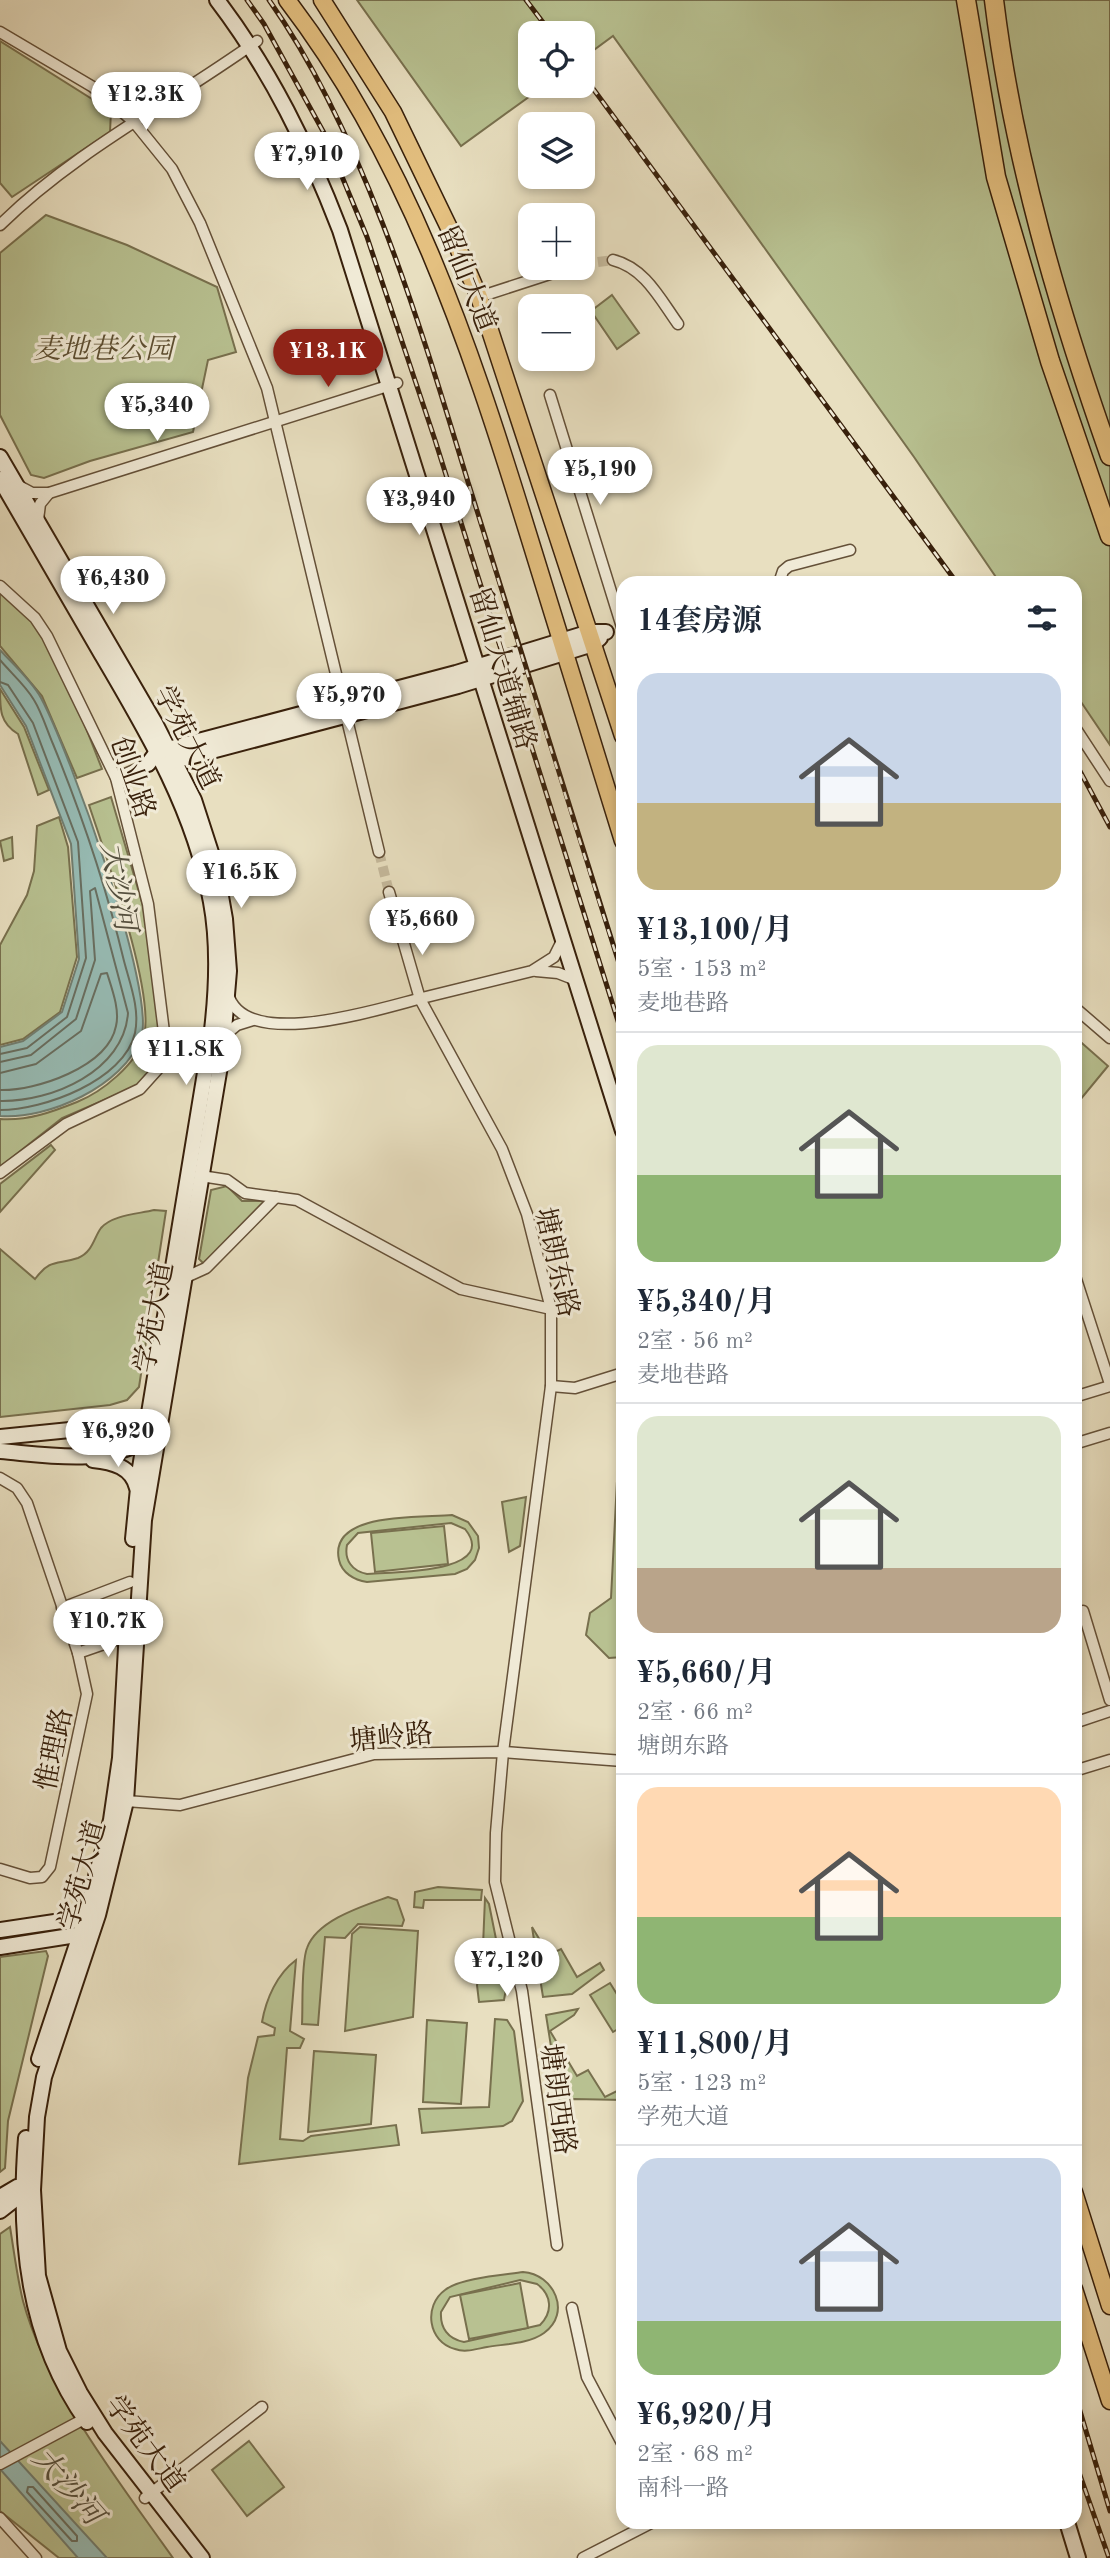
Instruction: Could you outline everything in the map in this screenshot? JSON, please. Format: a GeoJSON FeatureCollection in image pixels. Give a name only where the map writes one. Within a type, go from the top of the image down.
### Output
{"type":"FeatureCollection","features":[{"type":"Feature","properties":{"kind":"highway"},"geometry":{"type":"LineString","coordinates":[[966,0],[996,177],[1050,360],[1108,530]]}},
{"type":"Feature","properties":{"kind":"highway"},"geometry":{"type":"LineString","coordinates":[[994,0],[1020,154],[1043,248],[1073,349],[1110,456]]}},
{"type":"Feature","properties":{"kind":"main road","name":"留仙大道辅路"},"geometry":{"type":"LineString","coordinates":[[217,0],[254,44]]}},
{"type":"Feature","properties":{"kind":"main road","name":"留仙大道辅路"},"geometry":{"type":"LineString","coordinates":[[229,0],[296,124],[319,177],[394,384],[616,1109]]}},
{"type":"Feature","properties":{"kind":"main road","name":"留仙大道"},"geometry":{"type":"LineString","coordinates":[[287,0],[350,92],[383,152],[437,268],[482,388],[616,818]]}},
{"type":"Feature","properties":{"kind":"main road","name":"留仙大道"},"geometry":{"type":"LineString","coordinates":[[322,0],[393,112],[479,297],[596,636],[616,710]]}},
{"type":"Feature","properties":{"kind":"main road","name":"学苑大道"},"geometry":{"type":"LineString","coordinates":[[0,457],[38,522],[162,758],[188,818],[201,857],[214,923],[217,964],[209,1053],[153,1428],[142,1541],[126,1801],[44,2077],[26,2188],[25,2255],[36,2318],[59,2377],[84,2419],[202,2558]]}},
{"type":"Feature","properties":{"kind":"main road","name":"学苑大道"},"geometry":{"type":"LineString","coordinates":[[0,479],[162,758],[191,793],[210,845],[221,894],[228,946],[228,994],[224,1036],[184,1278],[153,1428],[145,1441],[137,1490],[117,1790],[88,1928]]}},
{"type":"Feature","properties":{"kind":"main road"},"geometry":{"type":"LineString","coordinates":[[162,758],[483,672],[596,636]]}},
{"type":"Feature","properties":{"kind":"main road","name":"留仙大道辅路"},"geometry":{"type":"LineString","coordinates":[[483,672],[616,1083]]}},
{"type":"Feature","properties":{"kind":"main road"},"geometry":{"type":"LineString","coordinates":[[162,758],[206,752],[344,710]]}},
{"type":"Feature","properties":{"kind":"main road"},"geometry":{"type":"LineString","coordinates":[[191,793],[193,771],[206,752]]}},
{"type":"Feature","properties":{"kind":"main road"},"geometry":{"type":"LineString","coordinates":[[612,805],[616,823]]}},
{"type":"Feature","properties":{"kind":"main road"},"geometry":{"type":"LineString","coordinates":[[0,1437],[70,1430],[125,1420],[153,1428]]}},
{"type":"Feature","properties":{"kind":"main road"},"geometry":{"type":"LineString","coordinates":[[64,1456],[104,1454],[145,1441]]}},
{"type":"Feature","properties":{"kind":"main road"},"geometry":{"type":"LineString","coordinates":[[0,1451],[64,1456],[118,1465],[131,1475],[137,1490]]}},
{"type":"Feature","properties":{"kind":"main road"},"geometry":{"type":"LineString","coordinates":[[0,1930],[63,1920],[88,1928]]}},
{"type":"Feature","properties":{"kind":"main road"},"geometry":{"type":"LineString","coordinates":[[0,1947],[88,1928]]}},
{"type":"Feature","properties":{"kind":"main road"},"geometry":{"type":"LineString","coordinates":[[0,2197],[26,2188]]}},
{"type":"Feature","properties":{"kind":"main road"},"geometry":{"type":"LineString","coordinates":[[0,2211],[26,2188]]}},
{"type":"Feature","properties":{"kind":"main road","name":"学苑大道"},"geometry":{"type":"LineString","coordinates":[[26,2188],[38,2276],[59,2351],[92,2413],[191,2558]]}},
{"type":"Feature","properties":{"kind":"main road"},"geometry":{"type":"LineString","coordinates":[[1082,2217],[1110,2306]]}},
{"type":"Feature","properties":{"kind":"main road"},"geometry":{"type":"LineString","coordinates":[[1082,2314],[1110,2401]]}},
{"type":"Feature","properties":{"kind":"main road"},"geometry":{"type":"LineString","coordinates":[[1059,2529],[1069,2558]]}},
{"type":"Feature","properties":{"kind":"main road"},"geometry":{"type":"LineString","coordinates":[[1069,2529],[1078,2558]]}},
{"type":"Feature","properties":{"kind":"street"},"geometry":{"type":"LineString","coordinates":[[0,32],[93,87],[134,122],[172,169],[192,205],[221,269],[253,352],[275,422],[379,852]]}},
{"type":"Feature","properties":{"kind":"street"},"geometry":{"type":"LineString","coordinates":[[0,225],[38,192],[134,122],[254,44]]}},
{"type":"Feature","properties":{"kind":"street"},"geometry":{"type":"LineString","coordinates":[[612,260],[628,265],[644,277],[678,324]]}},
{"type":"Feature","properties":{"kind":"street"},"geometry":{"type":"LineString","coordinates":[[479,297],[531,280]]}},
{"type":"Feature","properties":{"kind":"street"},"geometry":{"type":"LineString","coordinates":[[17,485],[32,493],[49,493],[394,384]]}},
{"type":"Feature","properties":{"kind":"street"},"geometry":{"type":"LineString","coordinates":[[550,395],[616,608]]}},
{"type":"Feature","properties":{"kind":"street"},"geometry":{"type":"LineString","coordinates":[[38,522],[40,504],[49,493]]}},
{"type":"Feature","properties":{"kind":"street"},"geometry":{"type":"LineString","coordinates":[[781,576],[783,570],[789,566],[850,550]]}},
{"type":"Feature","properties":{"kind":"street","name":"创业路"},"geometry":{"type":"LineString","coordinates":[[0,586],[35,618],[47,636],[116,778],[148,904],[164,1040],[162,1058],[153,1078],[140,1089],[66,1124],[0,1173]]}},
{"type":"Feature","properties":{"kind":"street"},"geometry":{"type":"LineString","coordinates":[[596,636],[616,629]]}},
{"type":"Feature","properties":{"kind":"street"},"geometry":{"type":"LineString","coordinates":[[1082,738],[1110,781]]}},
{"type":"Feature","properties":{"kind":"street"},"geometry":{"type":"LineString","coordinates":[[116,778],[162,758]]}},
{"type":"Feature","properties":{"kind":"street","name":"塘朗东路"},"geometry":{"type":"LineString","coordinates":[[389,892],[420,999],[502,1149],[527,1214],[551,1309],[551,1386],[503,1752]]}},
{"type":"Feature","properties":{"kind":"street"},"geometry":{"type":"LineString","coordinates":[[224,1036],[237,1025],[254,1020],[327,1021],[531,971],[554,957],[563,939]]}},
{"type":"Feature","properties":{"kind":"street"},"geometry":{"type":"LineString","coordinates":[[531,971],[558,973],[576,980]]}},
{"type":"Feature","properties":{"kind":"street"},"geometry":{"type":"LineString","coordinates":[[228,994],[234,1007],[254,1020]]}},
{"type":"Feature","properties":{"kind":"street"},"geometry":{"type":"LineString","coordinates":[[1082,1014],[1110,1038]]}},
{"type":"Feature","properties":{"kind":"street"},"geometry":{"type":"LineString","coordinates":[[201,1176],[226,1180],[245,1193],[297,1200],[461,1289],[551,1309]]}},
{"type":"Feature","properties":{"kind":"street"},"geometry":{"type":"LineString","coordinates":[[184,1278],[206,1268],[276,1197]]}},
{"type":"Feature","properties":{"kind":"street"},"geometry":{"type":"LineString","coordinates":[[1082,1298],[1110,1385],[1082,1394]]}},
{"type":"Feature","properties":{"kind":"street"},"geometry":{"type":"LineString","coordinates":[[551,1386],[575,1388],[616,1375]]}},
{"type":"Feature","properties":{"kind":"street"},"geometry":{"type":"LineString","coordinates":[[1082,1442],[1110,1433]]}},
{"type":"Feature","properties":{"kind":"street","name":"惟理路"},"geometry":{"type":"LineString","coordinates":[[0,1478],[17,1488],[27,1503],[78,1653],[87,1693],[85,1713],[50,1867],[42,1877],[30,1878],[0,1870]]}},
{"type":"Feature","properties":{"kind":"street"},"geometry":{"type":"LineString","coordinates":[[62,1608],[130,1582]]}},
{"type":"Feature","properties":{"kind":"street"},"geometry":{"type":"LineString","coordinates":[[1083,1611],[1110,1700]]}},
{"type":"Feature","properties":{"kind":"street"},"geometry":{"type":"LineString","coordinates":[[78,1653],[127,1636]]}},
{"type":"Feature","properties":{"kind":"street"},"geometry":{"type":"LineString","coordinates":[[1082,1721],[1110,1712]]}},
{"type":"Feature","properties":{"kind":"street","name":"塘岭路"},"geometry":{"type":"LineString","coordinates":[[126,1801],[180,1805],[374,1754],[503,1752],[616,1760]]}},
{"type":"Feature","properties":{"kind":"street","name":"塘朗西路"},"geometry":{"type":"LineString","coordinates":[[503,1752],[495,1882],[522,1991],[557,2245]]}},
{"type":"Feature","properties":{"kind":"street"},"geometry":{"type":"LineString","coordinates":[[1082,1769],[1110,1760]]}},
{"type":"Feature","properties":{"kind":"street"},"geometry":{"type":"LineString","coordinates":[[572,2308],[587,2377],[616,2432]]}},
{"type":"Feature","properties":{"kind":"street"},"geometry":{"type":"LineString","coordinates":[[148,2495],[262,2407]]}},
{"type":"Feature","properties":{"kind":"street"},"geometry":{"type":"LineString","coordinates":[[0,2464],[84,2419]]}},
{"type":"Feature","properties":{"kind":"street"},"geometry":{"type":"LineString","coordinates":[[0,2518],[36,2558]]}},
{"type":"Feature","properties":{"kind":"street"},"geometry":{"type":"LineString","coordinates":[[583,2558],[639,2529]]}},
{"type":"Feature","properties":{"kind":"green space"},"geometry":{"type":"Polygon","coordinates":[[[357,0],[1110,0],[1110,745],[1082,703],[1082,576],[995,576],[914,457],[613,36],[595,49],[595,21],[518,21],[518,98],[527,98],[461,146],[357,0]]]}},
{"type":"Feature","properties":{"kind":"green space"},"geometry":{"type":"Polygon","coordinates":[[[0,41],[111,111],[110,132],[12,197],[0,183],[0,41]]]}},
{"type":"Feature","properties":{"kind":"green space","name":"麦地巷公园"},"geometry":{"type":"Polygon","coordinates":[[[46,215],[127,245],[217,287],[236,352],[208,360],[193,432],[90,461],[44,478],[31,475],[0,415],[0,253],[46,215]]]}},
{"type":"Feature","properties":{"kind":"green space"},"geometry":{"type":"Polygon","coordinates":[[[612,295],[639,333],[617,349],[595,317],[595,308],[612,295]]]}},
{"type":"Feature","properties":{"kind":"green space"},"geometry":{"type":"Polygon","coordinates":[[[0,590],[32,619],[70,687],[102,769],[77,778],[42,696],[0,646],[0,590]]]}},
{"type":"Feature","properties":{"kind":"green space"},"geometry":{"type":"Polygon","coordinates":[[[0,689],[24,727],[49,790],[38,795],[18,734],[2,715],[0,689]]]}},
{"type":"Feature","properties":{"kind":"green space"},"geometry":{"type":"Polygon","coordinates":[[[111,797],[143,906],[161,1041],[155,1067],[139,1085],[62,1118],[0,1167],[0,1119],[40,1115],[87,1097],[126,1067],[144,1037],[145,1016],[136,956],[89,805],[111,797]]]}},
{"type":"Feature","properties":{"kind":"green space"},"geometry":{"type":"Polygon","coordinates":[[[59,817],[68,847],[77,957],[60,1012],[23,1039],[0,1045],[0,945],[27,895],[34,871],[37,826],[59,817]]]}},
{"type":"Feature","properties":{"kind":"green space"},"geometry":{"type":"Polygon","coordinates":[[[12,837],[13,858],[4,861],[0,841],[12,837]]]}},
{"type":"Feature","properties":{"kind":"green space"},"geometry":{"type":"Polygon","coordinates":[[[1082,1043],[1108,1066],[1082,1098],[1082,1043]]]}},
{"type":"Feature","properties":{"kind":"green space"},"geometry":{"type":"Polygon","coordinates":[[[51,1145],[55,1150],[0,1212],[0,1184],[51,1145]]]}},
{"type":"Feature","properties":{"kind":"green space"},"geometry":{"type":"Polygon","coordinates":[[[227,1186],[242,1201],[265,1201],[204,1264],[199,1259],[211,1190],[227,1186]]]}},
{"type":"Feature","properties":{"kind":"green space"},"geometry":{"type":"Polygon","coordinates":[[[154,1210],[166,1211],[139,1387],[127,1400],[110,1405],[0,1417],[0,1249],[35,1279],[50,1265],[83,1255],[101,1228],[112,1220],[154,1210]]]}},
{"type":"Feature","properties":{"kind":"green space"},"geometry":{"type":"Polygon","coordinates":[[[526,1497],[520,1546],[509,1552],[502,1502],[526,1497]]]}},
{"type":"Feature","properties":{"kind":"green space"},"geometry":{"type":"Polygon","coordinates":[[[616,1500],[616,1658],[609,1658],[586,1635],[590,1613],[611,1598],[616,1500]]]}},
{"type":"Feature","properties":{"kind":"green space"},"geometry":{"type":"Polygon","coordinates":[[[452,1515],[468,1522],[478,1536],[479,1548],[475,1560],[467,1569],[455,1574],[367,1582],[349,1575],[341,1565],[339,1544],[348,1533],[362,1525],[380,1520],[452,1515]],[[451,1523],[358,1533],[347,1545],[348,1560],[353,1567],[367,1574],[438,1568],[468,1555],[472,1544],[465,1529],[451,1523]]]}},
{"type":"Feature","properties":{"kind":"green space"},"geometry":{"type":"Polygon","coordinates":[[[444,1526],[448,1564],[375,1572],[371,1533],[444,1526]]]}},
{"type":"Feature","properties":{"kind":"green space"},"geometry":{"type":"Polygon","coordinates":[[[438,1887],[482,1890],[481,1900],[424,1900],[423,1908],[414,1907],[415,1892],[438,1887]]]}},
{"type":"Feature","properties":{"kind":"green space"},"geometry":{"type":"Polygon","coordinates":[[[388,1897],[397,1900],[404,1920],[402,1926],[358,1924],[345,1938],[325,1937],[318,2025],[302,2024],[304,1964],[312,1938],[320,1929],[342,1915],[388,1897]]]}},
{"type":"Feature","properties":{"kind":"green space"},"geometry":{"type":"Polygon","coordinates":[[[485,1898],[489,1904],[506,1989],[504,2000],[479,2002],[477,1985],[482,1970],[485,1898]]]}},
{"type":"Feature","properties":{"kind":"green space"},"geometry":{"type":"Polygon","coordinates":[[[360,1927],[418,1931],[413,2017],[345,2031],[352,1934],[360,1927]]]}},
{"type":"Feature","properties":{"kind":"green space"},"geometry":{"type":"Polygon","coordinates":[[[532,1927],[549,1955],[561,1949],[577,1977],[600,1963],[604,1970],[572,1994],[543,1997],[532,1927]]]}},
{"type":"Feature","properties":{"kind":"green space"},"geometry":{"type":"Polygon","coordinates":[[[46,1951],[48,1956],[8,2121],[5,2168],[0,2172],[0,1957],[46,1951]]]}},
{"type":"Feature","properties":{"kind":"green space"},"geometry":{"type":"Polygon","coordinates":[[[296,1960],[290,2031],[304,2039],[300,2048],[287,2048],[280,2139],[303,2141],[311,2136],[396,2125],[399,2145],[239,2164],[248,2078],[258,2037],[274,2035],[275,2028],[262,2022],[264,2013],[278,1980],[296,1960]]]}},
{"type":"Feature","properties":{"kind":"green space"},"geometry":{"type":"Polygon","coordinates":[[[610,1983],[616,1993],[616,2030],[613,2032],[590,1995],[610,1983]]]}},
{"type":"Feature","properties":{"kind":"green space"},"geometry":{"type":"Polygon","coordinates":[[[578,2009],[574,2015],[550,2031],[577,2076],[588,2070],[605,2097],[616,2092],[616,2100],[574,2099],[560,2103],[546,2015],[578,2009]]]}},
{"type":"Feature","properties":{"kind":"green space"},"geometry":{"type":"Polygon","coordinates":[[[495,2019],[507,2020],[514,2031],[523,2101],[512,2121],[503,2126],[422,2133],[419,2109],[489,2107],[495,2019]]]}},
{"type":"Feature","properties":{"kind":"green space"},"geometry":{"type":"Polygon","coordinates":[[[427,2020],[467,2023],[461,2104],[423,2102],[427,2020]]]}},
{"type":"Feature","properties":{"kind":"green space"},"geometry":{"type":"Polygon","coordinates":[[[314,2051],[376,2055],[371,2124],[308,2132],[314,2051]]]}},
{"type":"Feature","properties":{"kind":"green space"},"geometry":{"type":"Polygon","coordinates":[[[10,2227],[23,2301],[49,2368],[87,2435],[173,2558],[59,2558],[0,2511],[0,2234],[10,2227]]]}},
{"type":"Feature","properties":{"kind":"green space"},"geometry":{"type":"Polygon","coordinates":[[[523,2272],[534,2274],[543,2280],[556,2296],[557,2315],[544,2333],[524,2341],[467,2351],[455,2349],[439,2339],[434,2331],[431,2314],[433,2305],[445,2290],[471,2280],[523,2272]],[[520,2280],[450,2297],[441,2312],[444,2328],[449,2335],[464,2342],[540,2325],[547,2315],[549,2304],[546,2293],[537,2284],[520,2280]]]}},
{"type":"Feature","properties":{"kind":"green space"},"geometry":{"type":"Polygon","coordinates":[[[520,2283],[528,2328],[469,2339],[460,2295],[520,2283]]]}},
{"type":"Feature","properties":{"kind":"green space"},"geometry":{"type":"Polygon","coordinates":[[[249,2441],[284,2487],[247,2516],[212,2470],[249,2441]]]}},
{"type":"Feature","properties":{"kind":"water"},"geometry":{"type":"Polygon","coordinates":[[[0,650],[37,692],[54,725],[89,815],[124,923],[142,1012],[141,1038],[132,1055],[118,1071],[101,1085],[61,1106],[19,1116],[0,1116],[0,1047],[23,1041],[62,1012],[79,959],[71,844],[26,726],[0,685],[0,650]]]}},
{"type":"Feature","properties":{"kind":"water"},"geometry":{"type":"Polygon","coordinates":[[[0,2441],[107,2558],[78,2558],[0,2469],[0,2441]]]}},
{"type":"Feature","properties":{"kind":"tunnel"},"geometry":{"type":"LineString","coordinates":[[595,262],[613,260]]}},
{"type":"Feature","properties":{"kind":"tunnel"},"geometry":{"type":"LineString","coordinates":[[379,852],[389,892]]}},
{"type":"Feature","properties":{"kind":"railway"},"geometry":{"type":"LineString","coordinates":[[247,0],[264,24],[324,133],[367,237],[435,440],[616,1015]]}},
{"type":"Feature","properties":{"kind":"railway"},"geometry":{"type":"LineString","coordinates":[[269,0],[303,53],[333,110],[361,170],[409,296],[616,954]]}},
{"type":"Feature","properties":{"kind":"railway"},"geometry":{"type":"LineString","coordinates":[[526,0],[542,21]]}},
{"type":"Feature","properties":{"kind":"railway"},"geometry":{"type":"LineString","coordinates":[[595,91],[952,576]]}},
{"type":"Feature","properties":{"kind":"railway"},"geometry":{"type":"LineString","coordinates":[[1082,775],[1110,827]]}},
{"type":"Feature","properties":{"kind":"railway"},"geometry":{"type":"LineString","coordinates":[[1082,2418],[1110,2511]]}},
{"type":"Feature","properties":{"kind":"railway"},"geometry":{"type":"LineString","coordinates":[[1082,2481],[1109,2558]]}},
{"type":"Feature","properties":{"kind":"water label","name":"大沙河"},"geometry":{"type":"Point","coordinates":[119,886]}},
{"type":"Feature","properties":{"kind":"water label","name":"大沙河"},"geometry":{"type":"Point","coordinates":[68,2486]}}]}
